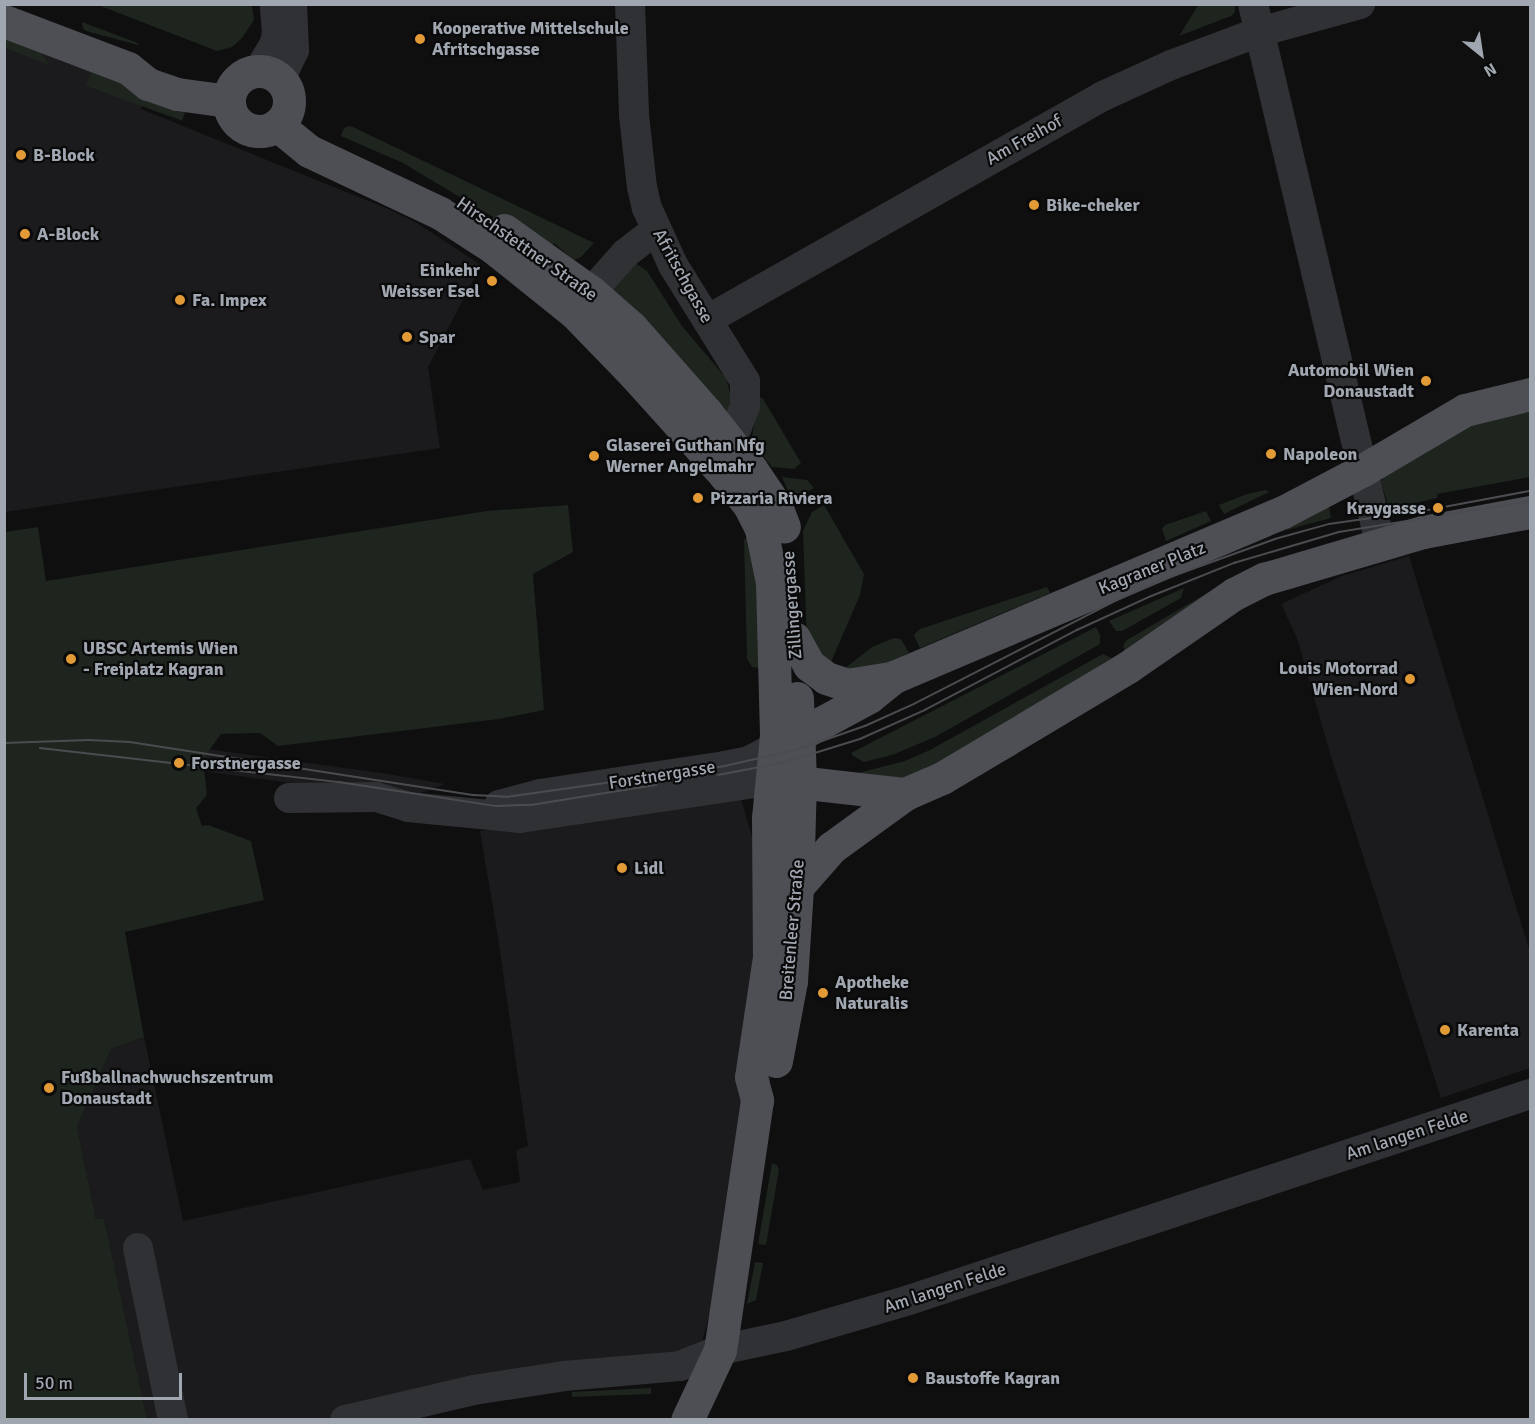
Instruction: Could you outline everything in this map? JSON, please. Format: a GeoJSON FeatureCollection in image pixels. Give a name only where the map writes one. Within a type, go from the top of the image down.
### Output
{"type":"FeatureCollection","features":[{"type":"Feature","properties":{"kind":"main road"},"geometry":{"type":"LineString","coordinates":[[4,21],[128,68],[148,84],[177,94],[261,95]]}},
{"type":"Feature","properties":{"kind":"main road","name":"Hirschstettner Straße"},"geometry":{"type":"LineString","coordinates":[[261,95],[309,151],[440,213],[582,302],[631,327],[718,447]]}},
{"type":"Feature","properties":{"kind":"main road","name":"Kagraner Platz"},"geometry":{"type":"LineString","coordinates":[[787,759],[894,677],[1283,512],[1363,470],[1465,411],[1530,394]]}},
{"type":"Feature","properties":{"kind":"main road","name":"Zillingergasse"},"geometry":{"type":"LineString","coordinates":[[718,447],[768,492],[783,523],[791,556],[794,638],[787,759]]}},
{"type":"Feature","properties":{"kind":"main road","name":"Zillingergasse"},"geometry":{"type":"LineString","coordinates":[[718,447],[755,515],[768,554],[787,759]]}},
{"type":"Feature","properties":{"kind":"main road"},"geometry":{"type":"LineString","coordinates":[[797,887],[831,848],[905,794],[942,778],[1114,675],[1234,594],[1284,571],[1380,543],[1530,512]]}},
{"type":"Feature","properties":{"kind":"main road"},"geometry":{"type":"LineString","coordinates":[[794,638],[809,665],[826,678],[847,686],[894,677]]}},
{"type":"Feature","properties":{"kind":"main road"},"geometry":{"type":"LineString","coordinates":[[787,759],[905,794]]}},
{"type":"Feature","properties":{"kind":"main road","name":"Breitenleer Straße"},"geometry":{"type":"LineString","coordinates":[[756,1100],[772,1079],[791,981],[797,887],[787,759]]}},
{"type":"Feature","properties":{"kind":"main road","name":"Breitenleer Straße"},"geometry":{"type":"LineString","coordinates":[[686,1416],[720,1350],[756,1100],[751,1077],[769,957],[768,818],[787,759]]}},
{"type":"Feature","properties":{"kind":"street"},"geometry":{"type":"LineString","coordinates":[[261,95],[277,32],[274,4]]}},
{"type":"Feature","properties":{"kind":"street"},"geometry":{"type":"LineString","coordinates":[[261,95],[294,50],[292,4]]}},
{"type":"Feature","properties":{"kind":"street","name":"Afritschgasse"},"geometry":{"type":"LineString","coordinates":[[630,4],[634,115],[642,187],[655,230],[673,265],[745,381],[745,406],[737,427],[718,447]]}},
{"type":"Feature","properties":{"kind":"street","name":"Am Freihof"},"geometry":{"type":"LineString","coordinates":[[707,320],[1103,96],[1171,65],[1256,18],[1360,4]]}},
{"type":"Feature","properties":{"kind":"street"},"geometry":{"type":"LineString","coordinates":[[1256,18],[1380,543]]}},
{"type":"Feature","properties":{"kind":"street"},"geometry":{"type":"LineString","coordinates":[[582,302],[626,253],[655,230]]}},
{"type":"Feature","properties":{"kind":"street","name":"Forstnergasse"},"geometry":{"type":"LineString","coordinates":[[289,798],[376,797],[408,807],[520,818],[787,759]]}},
{"type":"Feature","properties":{"kind":"street","name":"Am langen Felde"},"geometry":{"type":"LineString","coordinates":[[345,1419],[468,1390],[564,1376],[680,1366],[720,1350],[786,1336],[909,1300],[1530,1094]]}},
{"type":"Feature","properties":{"kind":"street"},"geometry":{"type":"LineString","coordinates":[[138,1248],[173,1419]]}},
{"type":"Feature","properties":{"kind":"shaded area"},"geometry":{"type":"Polygon","coordinates":[[[1199,4],[1235,5],[1235,12],[1231,16],[1179,36],[1199,4]]]}},
{"type":"Feature","properties":{"kind":"shaded area"},"geometry":{"type":"Polygon","coordinates":[[[98,5],[252,5],[254,20],[242,38],[232,47],[217,51],[98,5]]]}},
{"type":"Feature","properties":{"kind":"shaded area"},"geometry":{"type":"Polygon","coordinates":[[[82,22],[138,43],[138,45],[86,31],[82,22]]]}},
{"type":"Feature","properties":{"kind":"shaded area"},"geometry":{"type":"Polygon","coordinates":[[[4,28],[149,90],[141,109],[386,208],[415,222],[481,265],[428,367],[440,448],[5,512],[4,28]]]}},
{"type":"Feature","properties":{"kind":"shaded area"},"geometry":{"type":"Polygon","coordinates":[[[4,36],[41,52],[49,65],[5,48],[4,36]]]}},
{"type":"Feature","properties":{"kind":"shaded area"},"geometry":{"type":"Polygon","coordinates":[[[92,70],[188,105],[182,121],[86,86],[92,70]]]}},
{"type":"Feature","properties":{"kind":"shaded area"},"geometry":{"type":"Polygon","coordinates":[[[349,126],[594,243],[581,257],[574,260],[554,243],[552,246],[513,229],[403,163],[341,136],[344,128],[349,126]]]}},
{"type":"Feature","properties":{"kind":"shaded area"},"geometry":{"type":"Polygon","coordinates":[[[632,261],[647,271],[682,326],[726,378],[731,397],[728,412],[723,414],[605,293],[632,261]]]}},
{"type":"Feature","properties":{"kind":"shaded area"},"geometry":{"type":"Polygon","coordinates":[[[762,397],[801,463],[794,469],[772,467],[751,441],[759,399],[762,397]]]}},
{"type":"Feature","properties":{"kind":"shaded area"},"geometry":{"type":"Polygon","coordinates":[[[1530,402],[1530,477],[1437,494],[1437,498],[1389,509],[1381,482],[1385,474],[1468,421],[1530,402]]]}},
{"type":"Feature","properties":{"kind":"shaded area"},"geometry":{"type":"Polygon","coordinates":[[[782,477],[807,480],[814,488],[797,498],[791,498],[782,477]]]}},
{"type":"Feature","properties":{"kind":"shaded area"},"geometry":{"type":"Polygon","coordinates":[[[1266,490],[1269,492],[1224,514],[1219,505],[1247,494],[1266,490]]]}},
{"type":"Feature","properties":{"kind":"shaded area"},"geometry":{"type":"Polygon","coordinates":[[[1328,499],[1331,518],[1279,532],[1276,522],[1328,499]]]}},
{"type":"Feature","properties":{"kind":"shaded area"},"geometry":{"type":"Polygon","coordinates":[[[568,505],[573,552],[533,574],[544,710],[499,719],[278,746],[260,733],[221,734],[203,759],[207,795],[196,808],[202,826],[208,825],[251,841],[264,900],[125,932],[144,1037],[111,1049],[77,1127],[96,1219],[104,1218],[147,1419],[5,1419],[5,532],[38,527],[46,581],[487,511],[568,505]]]}},
{"type":"Feature","properties":{"kind":"shaded area"},"geometry":{"type":"Polygon","coordinates":[[[824,505],[864,574],[860,595],[828,669],[807,645],[803,531],[812,512],[824,505]]]}},
{"type":"Feature","properties":{"kind":"shaded area"},"geometry":{"type":"Polygon","coordinates":[[[1206,511],[1211,521],[1166,541],[1162,529],[1165,525],[1206,511]]]}},
{"type":"Feature","properties":{"kind":"shaded area"},"geometry":{"type":"Polygon","coordinates":[[[749,535],[754,547],[765,669],[752,667],[747,659],[744,540],[749,535]]]}},
{"type":"Feature","properties":{"kind":"shaded area"},"geometry":{"type":"Polygon","coordinates":[[[1409,556],[1530,952],[1530,1068],[1441,1098],[1330,753],[1297,638],[1281,604],[1342,576],[1409,556]]]}},
{"type":"Feature","properties":{"kind":"shaded area"},"geometry":{"type":"Polygon","coordinates":[[[1231,579],[1125,651],[1123,646],[1127,640],[1231,579]]]}},
{"type":"Feature","properties":{"kind":"shaded area"},"geometry":{"type":"Polygon","coordinates":[[[1047,587],[1050,593],[920,648],[914,635],[920,629],[1047,587]]]}},
{"type":"Feature","properties":{"kind":"shaded area"},"geometry":{"type":"Polygon","coordinates":[[[1184,588],[1181,598],[1122,631],[1116,631],[1109,621],[1184,588]]]}},
{"type":"Feature","properties":{"kind":"shaded area"},"geometry":{"type":"Polygon","coordinates":[[[1096,627],[1100,635],[1100,644],[935,737],[892,755],[864,762],[851,753],[1096,627]]]}},
{"type":"Feature","properties":{"kind":"shaded area"},"geometry":{"type":"Polygon","coordinates":[[[894,638],[901,639],[909,653],[874,670],[844,669],[872,647],[894,638]]]}},
{"type":"Feature","properties":{"kind":"shaded area"},"geometry":{"type":"Polygon","coordinates":[[[1103,654],[1112,658],[913,780],[854,774],[905,761],[930,750],[1103,654]]]}},
{"type":"Feature","properties":{"kind":"shaded area"},"geometry":{"type":"Polygon","coordinates":[[[186,746],[445,784],[408,798],[209,772],[197,769],[186,746]]]}},
{"type":"Feature","properties":{"kind":"shaded area"},"geometry":{"type":"Polygon","coordinates":[[[741,799],[793,977],[758,1135],[694,1371],[527,1386],[388,1419],[147,1419],[104,1218],[96,1219],[77,1127],[111,1049],[144,1037],[183,1221],[470,1159],[483,1190],[520,1182],[516,1150],[528,1146],[480,831],[741,799]]]}},
{"type":"Feature","properties":{"kind":"shaded area"},"geometry":{"type":"Polygon","coordinates":[[[772,1163],[777,1165],[779,1170],[766,1245],[758,1244],[772,1163]]]}},
{"type":"Feature","properties":{"kind":"shaded area"},"geometry":{"type":"Polygon","coordinates":[[[755,1262],[763,1263],[756,1300],[747,1304],[755,1262]]]}},
{"type":"Feature","properties":{"kind":"shaded area"},"geometry":{"type":"Polygon","coordinates":[[[651,1388],[651,1394],[572,1397],[572,1392],[651,1388]]]}},
{"type":"Feature","properties":{"kind":"tram line"},"geometry":{"type":"LineString","coordinates":[[4,743],[89,740],[130,742],[474,795],[507,797],[725,766],[799,749],[865,726],[914,704],[1117,600],[1162,580],[1275,539],[1329,524],[1428,510],[1530,491]]}},
{"type":"Feature","properties":{"kind":"tram line"},"geometry":{"type":"LineString","coordinates":[[718,775],[786,762],[860,739],[925,710],[1077,630],[1149,597],[1234,563],[1339,532],[1530,501]]}},
{"type":"Feature","properties":{"kind":"tram line"},"geometry":{"type":"LineString","coordinates":[[40,748],[339,782],[496,806],[531,805],[656,785]]}},
{"type":"Feature","properties":{"kind":"place","name":"Kooperative Mittelschule Afritschgasse"},"geometry":{"type":"Point","coordinates":[420,39]}},
{"type":"Feature","properties":{"kind":"place","name":"B-Block"},"geometry":{"type":"Point","coordinates":[21,155]}},
{"type":"Feature","properties":{"kind":"place","name":"Bike-cheker"},"geometry":{"type":"Point","coordinates":[1034,205]}},
{"type":"Feature","properties":{"kind":"place","name":"A-Block"},"geometry":{"type":"Point","coordinates":[25,234]}},
{"type":"Feature","properties":{"kind":"place","name":"Einkehr Weisser Esel"},"geometry":{"type":"Point","coordinates":[492,281]}},
{"type":"Feature","properties":{"kind":"place","name":"Fa. Impex"},"geometry":{"type":"Point","coordinates":[180,300]}},
{"type":"Feature","properties":{"kind":"place","name":"Spar"},"geometry":{"type":"Point","coordinates":[407,337]}},
{"type":"Feature","properties":{"kind":"place","name":"Automobil Wien Donaustadt"},"geometry":{"type":"Point","coordinates":[1426,381]}},
{"type":"Feature","properties":{"kind":"place","name":"Napoleon"},"geometry":{"type":"Point","coordinates":[1271,454]}},
{"type":"Feature","properties":{"kind":"place","name":"Glaserei Guthan Nfg Werner Angelmahr"},"geometry":{"type":"Point","coordinates":[594,456]}},
{"type":"Feature","properties":{"kind":"place","name":"Pizzaria Riviera"},"geometry":{"type":"Point","coordinates":[698,498]}},
{"type":"Feature","properties":{"kind":"place","name":"Kraygasse"},"geometry":{"type":"Point","coordinates":[1438,508]}},
{"type":"Feature","properties":{"kind":"place","name":"UBSC Artemis Wien - Freiplatz Kagran"},"geometry":{"type":"Point","coordinates":[71,659]}},
{"type":"Feature","properties":{"kind":"place","name":"Louis Motorrad Wien-Nord"},"geometry":{"type":"Point","coordinates":[1410,679]}},
{"type":"Feature","properties":{"kind":"place","name":"Forstnergasse"},"geometry":{"type":"Point","coordinates":[179,763]}},
{"type":"Feature","properties":{"kind":"place","name":"Lidl"},"geometry":{"type":"Point","coordinates":[622,868]}},
{"type":"Feature","properties":{"kind":"place","name":"Apotheke Naturalis"},"geometry":{"type":"Point","coordinates":[823,993]}},
{"type":"Feature","properties":{"kind":"place","name":"Karenta"},"geometry":{"type":"Point","coordinates":[1445,1030]}},
{"type":"Feature","properties":{"kind":"place","name":"Fußballnachwuchszentrum Donaustadt"},"geometry":{"type":"Point","coordinates":[49,1088]}},
{"type":"Feature","properties":{"kind":"place","name":"Baustoffe Kagran"},"geometry":{"type":"Point","coordinates":[913,1378]}}]}
